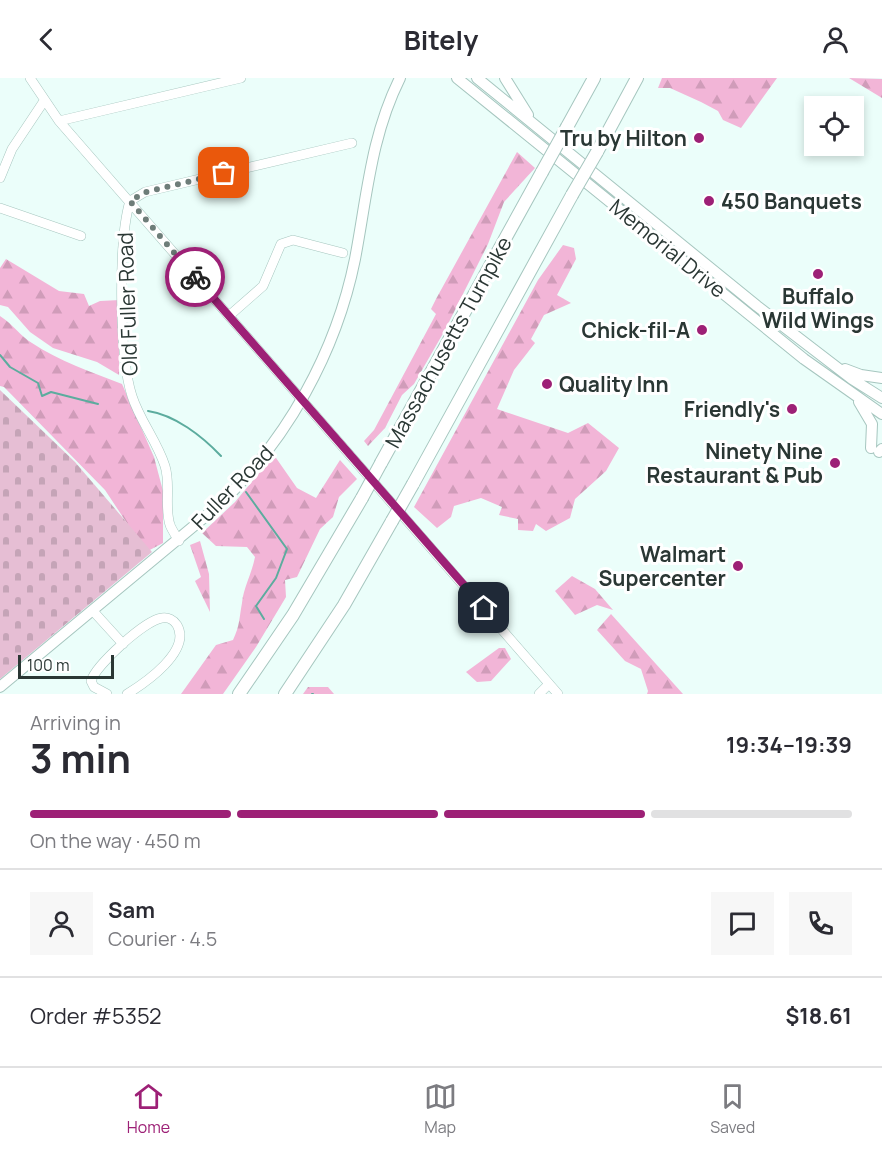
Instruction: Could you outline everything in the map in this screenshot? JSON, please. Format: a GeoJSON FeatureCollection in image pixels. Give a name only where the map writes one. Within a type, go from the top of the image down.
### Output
{"type":"FeatureCollection","features":[{"type":"Feature","properties":{"kind":"highway","name":"Massachusetts Turnpike"},"geometry":{"type":"LineString","coordinates":[[239,694],[299,606],[362,498],[594,78]]}},
{"type":"Feature","properties":{"kind":"highway","name":"Massachusetts Turnpike"},"geometry":{"type":"LineString","coordinates":[[285,694],[344,604],[392,521],[637,78]]}},
{"type":"Feature","properties":{"kind":"highway"},"geometry":{"type":"LineString","coordinates":[[615,117],[644,78]]}},
{"type":"Feature","properties":{"kind":"main road","name":"Fuller Road"},"geometry":{"type":"LineString","coordinates":[[0,687],[179,541],[246,478],[276,440],[320,366],[341,313],[355,257],[375,144],[400,78]]}},
{"type":"Feature","properties":{"kind":"main road","name":"Memorial Drive"},"geometry":{"type":"LineString","coordinates":[[457,78],[832,364],[882,398]]}},
{"type":"Feature","properties":{"kind":"main road","name":"Memorial Drive"},"geometry":{"type":"LineString","coordinates":[[477,78],[718,278],[804,359],[882,414]]}},
{"type":"Feature","properties":{"kind":"main road"},"geometry":{"type":"LineString","coordinates":[[505,78],[513,94],[539,129]]}},
{"type":"Feature","properties":{"kind":"main road"},"geometry":{"type":"LineString","coordinates":[[832,364],[861,375],[882,378]]}},
{"type":"Feature","properties":{"kind":"main road"},"geometry":{"type":"LineString","coordinates":[[854,395],[872,424],[877,449]]}},
{"type":"Feature","properties":{"kind":"street"},"geometry":{"type":"LineString","coordinates":[[30,78],[60,121],[558,694]]}},
{"type":"Feature","properties":{"kind":"street"},"geometry":{"type":"LineString","coordinates":[[60,121],[241,78]]}},
{"type":"Feature","properties":{"kind":"street"},"geometry":{"type":"LineString","coordinates":[[0,178],[12,149],[44,101]]}},
{"type":"Feature","properties":{"kind":"street"},"geometry":{"type":"LineString","coordinates":[[130,201],[146,192],[352,143]]}},
{"type":"Feature","properties":{"kind":"street","name":"Old Fuller Road"},"geometry":{"type":"LineString","coordinates":[[130,201],[125,218],[123,249],[126,370],[136,408],[165,465],[169,487],[170,523],[179,541]]}},
{"type":"Feature","properties":{"kind":"street"},"geometry":{"type":"LineString","coordinates":[[0,208],[81,236]]}},
{"type":"Feature","properties":{"kind":"street"},"geometry":{"type":"LineString","coordinates":[[230,315],[263,286],[281,244],[286,241],[293,240],[343,253]]}},
{"type":"Feature","properties":{"kind":"street"},"geometry":{"type":"LineString","coordinates":[[93,611],[123,644]]}},
{"type":"Feature","properties":{"kind":"street"},"geometry":{"type":"LineString","coordinates":[[107,694],[94,687],[91,681],[94,672],[104,659],[154,620],[162,618],[175,622],[180,630],[180,640],[164,666],[127,694]]}},
{"type":"Feature","properties":{"kind":"street"},"geometry":{"type":"LineString","coordinates":[[539,694],[549,684]]}},
{"type":"Feature","properties":{"kind":"green space"},"geometry":{"type":"Polygon","coordinates":[[[662,78],[777,78],[741,128],[723,120],[718,111],[701,102],[670,88],[658,88],[662,78]]]}},
{"type":"Feature","properties":{"kind":"green space"},"geometry":{"type":"Polygon","coordinates":[[[849,78],[882,79],[882,98],[849,78]]]}},
{"type":"Feature","properties":{"kind":"green space"},"geometry":{"type":"Polygon","coordinates":[[[517,152],[535,168],[504,202],[488,244],[445,330],[414,384],[402,395],[385,428],[368,446],[364,441],[374,430],[436,314],[431,309],[517,152]]]}},
{"type":"Feature","properties":{"kind":"green space"},"geometry":{"type":"Polygon","coordinates":[[[563,245],[574,248],[576,259],[557,295],[571,303],[544,315],[531,339],[535,343],[514,370],[497,409],[568,433],[588,423],[619,448],[606,471],[575,499],[570,518],[546,531],[536,524],[533,531],[518,530],[518,519],[499,515],[502,507],[481,498],[454,506],[451,517],[437,528],[414,507],[538,280],[563,245]]]}},
{"type":"Feature","properties":{"kind":"green space"},"geometry":{"type":"Polygon","coordinates":[[[6,259],[59,291],[84,294],[89,306],[100,301],[120,300],[119,375],[97,362],[53,348],[30,332],[8,307],[0,305],[0,268],[6,259]]]}},
{"type":"Feature","properties":{"kind":"green space"},"geometry":{"type":"Polygon","coordinates":[[[0,316],[42,349],[76,366],[122,384],[154,457],[163,491],[163,543],[146,552],[105,490],[4,387],[0,386],[0,316]]]}},
{"type":"Feature","properties":{"kind":"green space"},"geometry":{"type":"Polygon","coordinates":[[[0,390],[75,462],[152,552],[0,679],[0,390]]]}},
{"type":"Feature","properties":{"kind":"green space"},"geometry":{"type":"Polygon","coordinates":[[[274,455],[297,488],[316,498],[340,460],[357,479],[339,497],[333,517],[320,529],[297,577],[285,580],[286,597],[256,647],[223,694],[181,694],[216,645],[233,640],[255,557],[247,547],[216,546],[202,533],[235,502],[274,455]]]}},
{"type":"Feature","properties":{"kind":"green space"},"geometry":{"type":"Polygon","coordinates":[[[200,541],[209,574],[210,612],[195,581],[201,577],[190,545],[200,541]]]}},
{"type":"Feature","properties":{"kind":"green space"},"geometry":{"type":"Polygon","coordinates":[[[572,576],[595,589],[613,610],[597,605],[575,615],[555,591],[572,576]]]}},
{"type":"Feature","properties":{"kind":"green space"},"geometry":{"type":"Polygon","coordinates":[[[611,614],[683,694],[647,694],[641,669],[625,661],[597,630],[611,614]]]}},
{"type":"Feature","properties":{"kind":"green space"},"geometry":{"type":"Polygon","coordinates":[[[499,648],[505,648],[511,659],[491,681],[477,682],[466,672],[499,648]]]}},
{"type":"Feature","properties":{"kind":"green space"},"geometry":{"type":"Polygon","coordinates":[[[308,687],[328,687],[334,694],[303,694],[308,687]]]}},
{"type":"Feature","properties":{"kind":"waterway"},"geometry":{"type":"LineString","coordinates":[[0,355],[10,367],[38,383],[42,396],[51,392],[98,404]]}},
{"type":"Feature","properties":{"kind":"waterway"},"geometry":{"type":"LineString","coordinates":[[148,411],[168,417],[188,428],[221,456]]}},
{"type":"Feature","properties":{"kind":"waterway"},"geometry":{"type":"LineString","coordinates":[[246,492],[287,549],[276,578],[256,606],[264,619]]}},
{"type":"Feature","properties":{"kind":"way so far"},"geometry":{"type":"LineString","coordinates":[[195,277],[130,201],[146,192],[224,173]]}},
{"type":"Feature","properties":{"kind":"place","name":"Tru by Hilton"},"geometry":{"type":"Point","coordinates":[699,138]}},
{"type":"Feature","properties":{"kind":"place","name":"450 Banquets"},"geometry":{"type":"Point","coordinates":[709,201]}},
{"type":"Feature","properties":{"kind":"place","name":"Buffalo Wild Wings"},"geometry":{"type":"Point","coordinates":[818,274]}},
{"type":"Feature","properties":{"kind":"place","name":"Chick-fil-A"},"geometry":{"type":"Point","coordinates":[702,330]}},
{"type":"Feature","properties":{"kind":"place","name":"Quality Inn"},"geometry":{"type":"Point","coordinates":[547,384]}},
{"type":"Feature","properties":{"kind":"place","name":"Friendly's"},"geometry":{"type":"Point","coordinates":[792,409]}},
{"type":"Feature","properties":{"kind":"place","name":"Ninety Nine Restaurant & Pub"},"geometry":{"type":"Point","coordinates":[835,463]}},
{"type":"Feature","properties":{"kind":"place","name":"Walmart Supercenter"},"geometry":{"type":"Point","coordinates":[738,566]}},
{"type":"Feature","properties":{"kind":"route"},"geometry":{"type":"LineString","coordinates":[[195,277],[484,608]]}}]}
